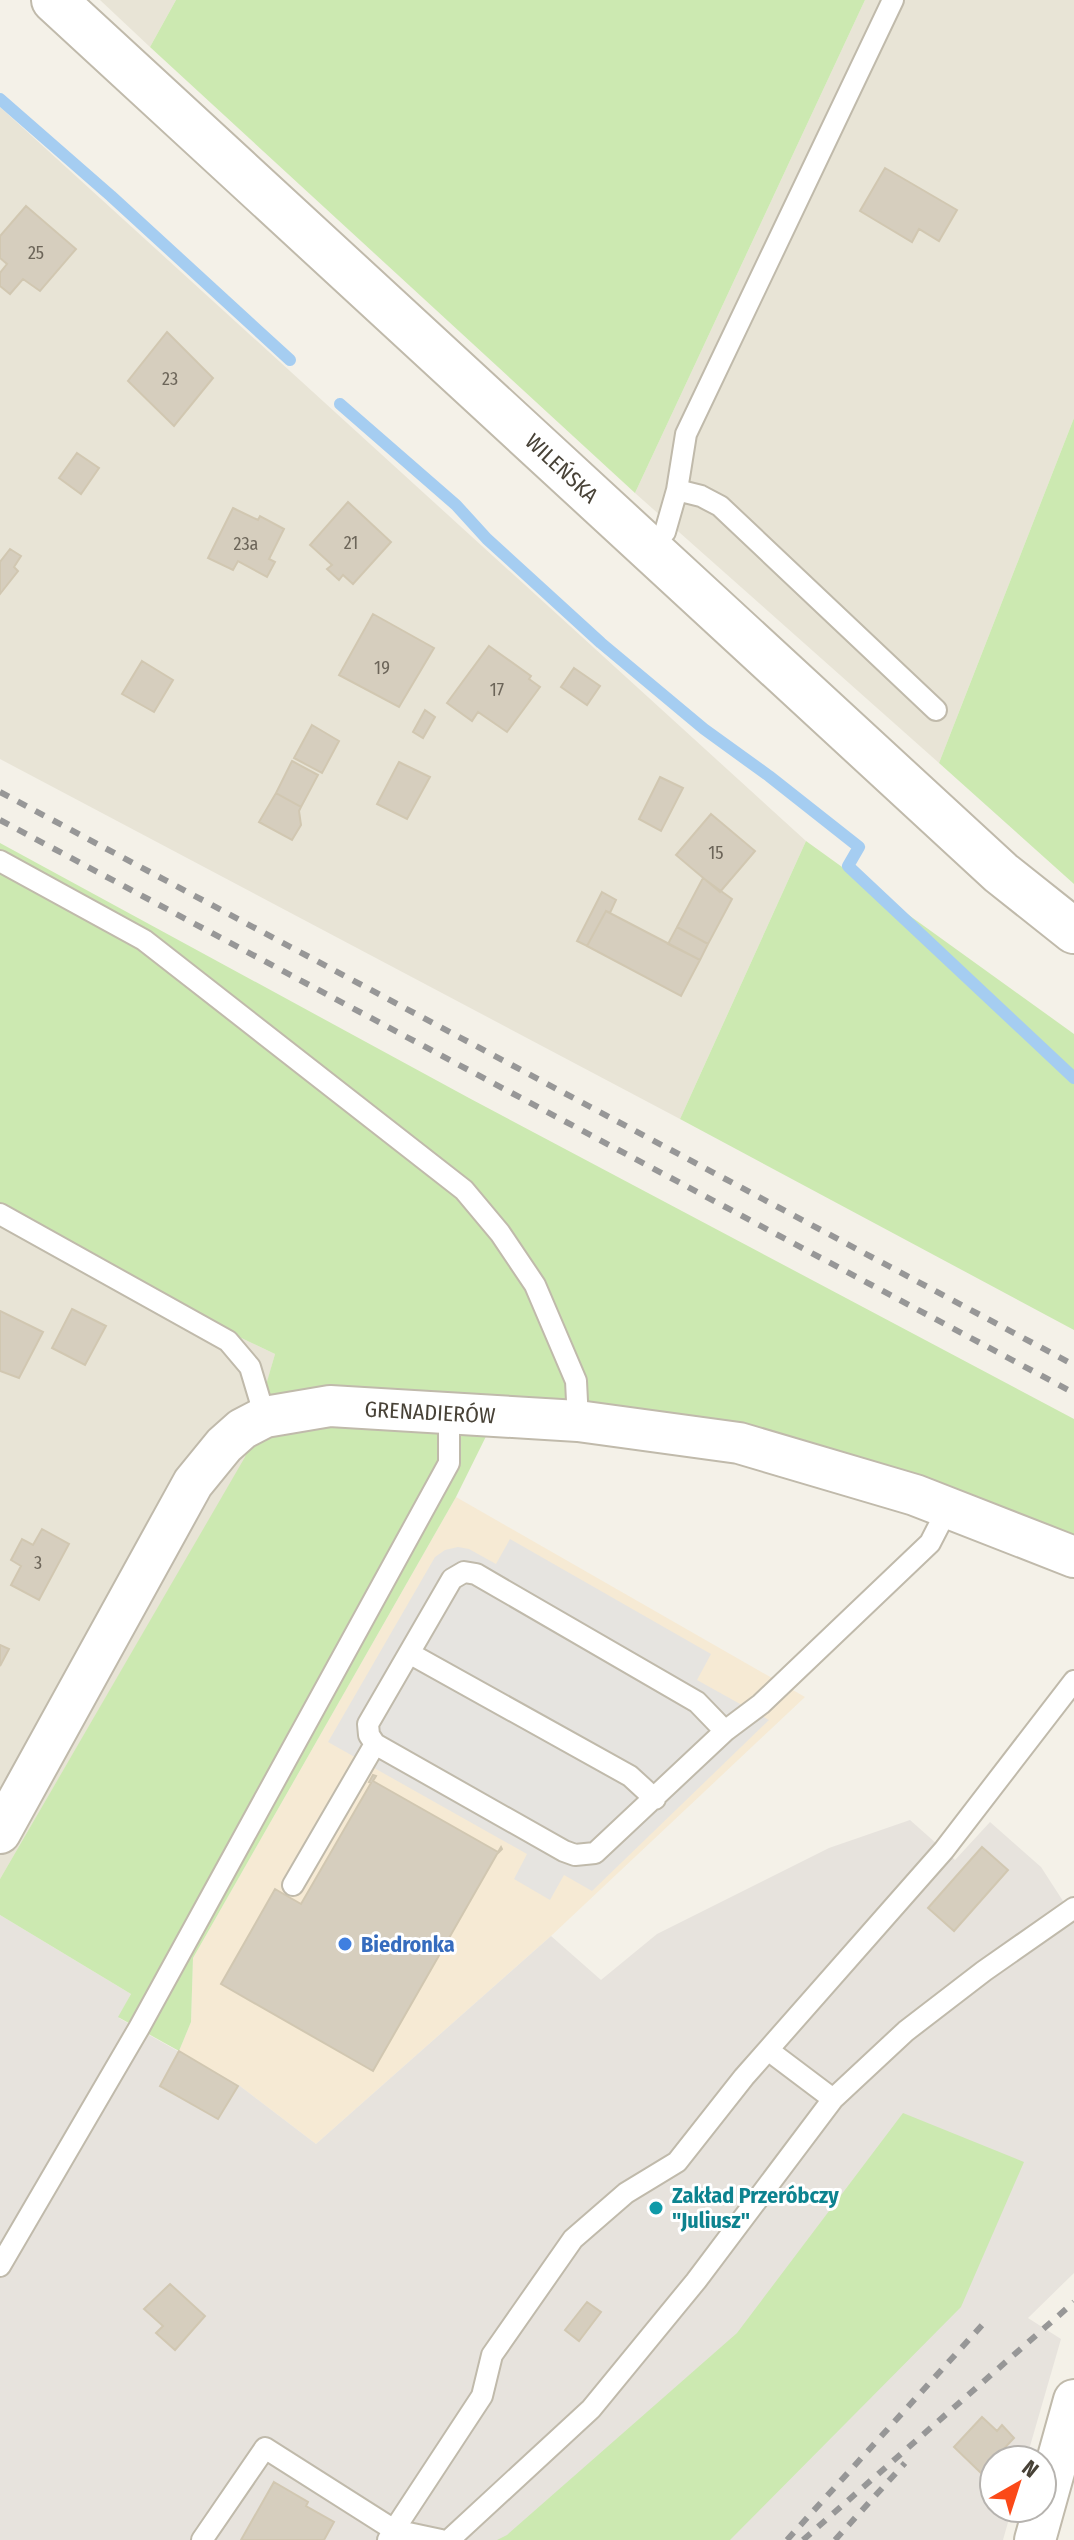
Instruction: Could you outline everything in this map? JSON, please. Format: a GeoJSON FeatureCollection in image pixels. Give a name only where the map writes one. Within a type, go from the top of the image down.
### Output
{"type":"FeatureCollection","features":[{"type":"Feature","properties":{"kind":"street","name":"WILEŃSKA"},"geometry":{"type":"LineString","coordinates":[[54,0],[1001,873],[1074,931]]}},
{"type":"Feature","properties":{"kind":"street","name":"GRENADIERÓW"},"geometry":{"type":"LineString","coordinates":[[0,1833],[193,1483],[224,1445],[242,1429],[265,1417],[330,1406],[449,1412],[578,1421],[739,1443],[841,1472],[948,1508],[1074,1557]]}},
{"type":"Feature","properties":{"kind":"street"},"geometry":{"type":"LineString","coordinates":[[1035,2540],[1074,2400]]}},
{"type":"Feature","properties":{"kind":"lane"},"geometry":{"type":"LineString","coordinates":[[649,549],[665,532],[677,490],[686,434],[893,0]]}},
{"type":"Feature","properties":{"kind":"lane"},"geometry":{"type":"LineString","coordinates":[[677,490],[701,496],[720,506],[936,710]]}},
{"type":"Feature","properties":{"kind":"lane"},"geometry":{"type":"LineString","coordinates":[[0,861],[144,940],[464,1190],[500,1233],[535,1285],[576,1381],[578,1421]]}},
{"type":"Feature","properties":{"kind":"lane"},"geometry":{"type":"LineString","coordinates":[[0,1214],[228,1341],[250,1367],[265,1417]]}},
{"type":"Feature","properties":{"kind":"lane"},"geometry":{"type":"LineString","coordinates":[[0,2266],[139,2028],[449,1463],[449,1412]]}},
{"type":"Feature","properties":{"kind":"lane"},"geometry":{"type":"LineString","coordinates":[[725,1731],[713,1715],[697,1702],[476,1574],[464,1572],[452,1579],[368,1724],[369,1735],[375,1744],[575,1855],[595,1853],[604,1848],[725,1731],[761,1704],[930,1543],[948,1508]]}},
{"type":"Feature","properties":{"kind":"lane"},"geometry":{"type":"LineString","coordinates":[[409,1653],[630,1776],[655,1799]]}},
{"type":"Feature","properties":{"kind":"lane"},"geometry":{"type":"LineString","coordinates":[[391,2535],[482,2396],[492,2355],[573,2239],[626,2193],[677,2162],[768,2050],[944,1850],[1074,1681]]}},
{"type":"Feature","properties":{"kind":"lane"},"geometry":{"type":"LineString","coordinates":[[293,1885],[375,1744]]}},
{"type":"Feature","properties":{"kind":"lane"},"geometry":{"type":"LineString","coordinates":[[449,2540],[591,2409],[696,2281],[833,2099],[906,2031],[1074,1908]]}},
{"type":"Feature","properties":{"kind":"lane"},"geometry":{"type":"LineString","coordinates":[[768,2050],[833,2099]]}},
{"type":"Feature","properties":{"kind":"lane"},"geometry":{"type":"LineString","coordinates":[[202,2540],[265,2448],[391,2535],[441,2540]]}},
{"type":"Feature","properties":{"kind":"shaded area"},"geometry":{"type":"Polygon","coordinates":[[[100,0],[176,0],[150,47],[100,0]]]}},
{"type":"Feature","properties":{"kind":"shaded area"},"geometry":{"type":"Polygon","coordinates":[[[865,0],[1074,0],[1074,418],[939,763],[635,493],[865,0]]]}},
{"type":"Feature","properties":{"kind":"shaded area"},"geometry":{"type":"Polygon","coordinates":[[[0,107],[806,841],[680,1119],[0,759],[0,107]]]}},
{"type":"Feature","properties":{"kind":"shaded area"},"geometry":{"type":"Polygon","coordinates":[[[0,1224],[275,1354],[246,1457],[0,1879],[0,1224]]]}},
{"type":"Feature","properties":{"kind":"shaded area"},"geometry":{"type":"Polygon","coordinates":[[[456,1497],[805,1697],[551,1936],[316,2144],[240,2086],[179,2051],[191,2022],[193,1958],[456,1497]]]}},
{"type":"Feature","properties":{"kind":"shaded area"},"geometry":{"type":"Polygon","coordinates":[[[510,1539],[711,1654],[697,1680],[769,1720],[592,1891],[564,1875],[550,1900],[514,1879],[527,1854],[328,1742],[435,1557],[445,1550],[458,1547],[469,1549],[496,1564],[510,1539]]]}},
{"type":"Feature","properties":{"kind":"shaded area","name":"Zakład Przeróbczy \"Juliusz\""},"geometry":{"type":"Polygon","coordinates":[[[910,1820],[955,1860],[990,1822],[1041,1867],[1074,1918],[1074,2273],[1028,2318],[1061,2339],[1031,2444],[978,2444],[978,2524],[1008,2524],[1003,2540],[0,2540],[0,1915],[131,1994],[119,2018],[240,2086],[316,2144],[551,1936],[601,1980],[657,1934],[829,1848],[910,1820]]]}},
{"type":"Feature","properties":{"kind":"green space"},"geometry":{"type":"Polygon","coordinates":[[[176,0],[865,0],[635,493],[150,47],[176,0]]]}},
{"type":"Feature","properties":{"kind":"green space"},"geometry":{"type":"Polygon","coordinates":[[[1074,418],[1074,884],[939,763],[1074,418]]]}},
{"type":"Feature","properties":{"kind":"green space"},"geometry":{"type":"Polygon","coordinates":[[[806,841],[1074,1034],[1074,1330],[680,1119],[806,841]]]}},
{"type":"Feature","properties":{"kind":"green space"},"geometry":{"type":"Polygon","coordinates":[[[0,843],[469,1098],[1074,1419],[1074,1540],[504,1400],[456,1497],[193,1958],[191,2022],[179,2051],[118,2017],[131,1994],[0,1915],[0,1879],[245,1457],[275,1354],[0,1224],[0,843]]]}},
{"type":"Feature","properties":{"kind":"green space"},"geometry":{"type":"Polygon","coordinates":[[[903,2113],[1024,2162],[961,2307],[730,2540],[497,2540],[507,2535],[737,2333],[903,2113]]]}},
{"type":"Feature","properties":{"kind":"building"},"geometry":{"type":"Polygon","coordinates":[[[885,168],[957,210],[939,241],[919,229],[912,242],[860,211],[885,168]]]}},
{"type":"Feature","properties":{"kind":"building"},"geometry":{"type":"Polygon","coordinates":[[[26,206],[76,249],[40,291],[23,279],[10,294],[0,286],[0,273],[7,264],[0,258],[0,236],[26,206]]]}},
{"type":"Feature","properties":{"kind":"building"},"geometry":{"type":"Polygon","coordinates":[[[167,332],[213,378],[174,426],[128,381],[167,332]]]}},
{"type":"Feature","properties":{"kind":"building"},"geometry":{"type":"Polygon","coordinates":[[[77,453],[99,468],[81,494],[59,478],[77,453]]]}},
{"type":"Feature","properties":{"kind":"building"},"geometry":{"type":"Polygon","coordinates":[[[348,502],[391,542],[353,584],[343,575],[339,580],[327,569],[332,565],[310,545],[348,502]]]}},
{"type":"Feature","properties":{"kind":"building"},"geometry":{"type":"Polygon","coordinates":[[[233,508],[258,520],[260,516],[284,529],[269,559],[275,562],[267,577],[238,561],[233,570],[208,558],[233,508]]]}},
{"type":"Feature","properties":{"kind":"building"},"geometry":{"type":"Polygon","coordinates":[[[10,549],[21,556],[14,567],[18,571],[0,594],[0,562],[10,549]]]}},
{"type":"Feature","properties":{"kind":"building"},"geometry":{"type":"Polygon","coordinates":[[[373,614],[434,648],[399,707],[339,675],[373,614]]]}},
{"type":"Feature","properties":{"kind":"building"},"geometry":{"type":"Polygon","coordinates":[[[489,646],[531,676],[529,679],[540,687],[507,732],[478,712],[472,721],[447,703],[489,646]]]}},
{"type":"Feature","properties":{"kind":"building"},"geometry":{"type":"Polygon","coordinates":[[[142,661],[173,680],[154,712],[122,694],[142,661]]]}},
{"type":"Feature","properties":{"kind":"building"},"geometry":{"type":"Polygon","coordinates":[[[574,668],[600,686],[587,705],[561,687],[574,668]]]}},
{"type":"Feature","properties":{"kind":"building"},"geometry":{"type":"Polygon","coordinates":[[[425,710],[435,717],[423,738],[413,732],[425,710]]]}},
{"type":"Feature","properties":{"kind":"building"},"geometry":{"type":"Polygon","coordinates":[[[312,725],[339,741],[322,773],[294,758],[312,725]]]}},
{"type":"Feature","properties":{"kind":"building"},"geometry":{"type":"Polygon","coordinates":[[[292,761],[318,775],[301,807],[276,793],[292,761]]]}},
{"type":"Feature","properties":{"kind":"building"},"geometry":{"type":"Polygon","coordinates":[[[399,762],[430,777],[407,819],[377,804],[399,762]]]}},
{"type":"Feature","properties":{"kind":"building"},"geometry":{"type":"Polygon","coordinates":[[[660,777],[683,788],[661,831],[639,819],[660,777]]]}},
{"type":"Feature","properties":{"kind":"building"},"geometry":{"type":"Polygon","coordinates":[[[276,793],[301,807],[301,825],[292,840],[259,822],[276,793]]]}},
{"type":"Feature","properties":{"kind":"building"},"geometry":{"type":"Polygon","coordinates":[[[711,814],[755,851],[720,892],[676,855],[711,814]]]}},
{"type":"Feature","properties":{"kind":"building"},"geometry":{"type":"Polygon","coordinates":[[[703,878],[732,899],[708,944],[677,927],[703,878]]]}},
{"type":"Feature","properties":{"kind":"building"},"geometry":{"type":"Polygon","coordinates":[[[602,892],[616,900],[610,913],[606,911],[587,946],[577,941],[602,892]]]}},
{"type":"Feature","properties":{"kind":"building"},"geometry":{"type":"Polygon","coordinates":[[[606,911],[700,960],[681,996],[587,946],[606,911]]]}},
{"type":"Feature","properties":{"kind":"building"},"geometry":{"type":"Polygon","coordinates":[[[677,927],[708,944],[700,960],[668,944],[677,927]]]}},
{"type":"Feature","properties":{"kind":"building"},"geometry":{"type":"Polygon","coordinates":[[[72,1309],[106,1326],[85,1365],[52,1348],[72,1309]]]}},
{"type":"Feature","properties":{"kind":"building"},"geometry":{"type":"Polygon","coordinates":[[[0,1311],[43,1332],[19,1378],[0,1371],[0,1311]]]}},
{"type":"Feature","properties":{"kind":"building"},"geometry":{"type":"Polygon","coordinates":[[[42,1529],[69,1544],[39,1600],[11,1585],[21,1566],[11,1560],[22,1539],[33,1545],[42,1529]]]}},
{"type":"Feature","properties":{"kind":"building"},"geometry":{"type":"Polygon","coordinates":[[[0,1645],[9,1649],[0,1666],[0,1645]]]}},
{"type":"Feature","properties":{"kind":"building","name":"Biedronka"},"geometry":{"type":"Polygon","coordinates":[[[373,1775],[376,1776],[373,1781],[498,1852],[502,1849],[373,2071],[221,1984],[275,1889],[301,1904],[373,1775]]]}},
{"type":"Feature","properties":{"kind":"building"},"geometry":{"type":"Polygon","coordinates":[[[982,1847],[1008,1870],[954,1931],[928,1908],[982,1847]]]}},
{"type":"Feature","properties":{"kind":"building"},"geometry":{"type":"Polygon","coordinates":[[[179,2051],[238,2086],[218,2119],[160,2086],[179,2051]]]}},
{"type":"Feature","properties":{"kind":"building"},"geometry":{"type":"Polygon","coordinates":[[[170,2284],[205,2316],[175,2350],[156,2333],[163,2326],[144,2309],[170,2284]]]}},
{"type":"Feature","properties":{"kind":"building"},"geometry":{"type":"Polygon","coordinates":[[[587,2302],[601,2312],[579,2341],[565,2330],[587,2302]]]}},
{"type":"Feature","properties":{"kind":"building"},"geometry":{"type":"Polygon","coordinates":[[[982,2417],[997,2431],[1002,2425],[1014,2438],[1008,2444],[978,2444],[978,2470],[954,2447],[982,2417]]]}},
{"type":"Feature","properties":{"kind":"building"},"geometry":{"type":"Polygon","coordinates":[[[274,2482],[334,2522],[324,2540],[241,2540],[274,2482]]]}},
{"type":"Feature","properties":{"kind":"waterway"},"geometry":{"type":"LineString","coordinates":[[0,99],[290,360]]}},
{"type":"Feature","properties":{"kind":"waterway"},"geometry":{"type":"LineString","coordinates":[[340,404],[456,505],[487,539],[601,643],[704,729],[859,847],[848,866],[1074,1078]]}},
{"type":"Feature","properties":{"kind":"railway"},"geometry":{"type":"LineString","coordinates":[[0,792],[1074,1365]]}},
{"type":"Feature","properties":{"kind":"railway"},"geometry":{"type":"LineString","coordinates":[[0,820],[1074,1393]]}},
{"type":"Feature","properties":{"kind":"railway"},"geometry":{"type":"LineString","coordinates":[[803,2540],[1074,2302]]}},
{"type":"Feature","properties":{"kind":"railway"},"geometry":{"type":"LineString","coordinates":[[787,2540],[984,2323]]}},
{"type":"Feature","properties":{"kind":"railway"},"geometry":{"type":"LineString","coordinates":[[835,2540],[905,2463]]}},
{"type":"Feature","properties":{"kind":"place","name":"Biedronka"},"geometry":{"type":"Point","coordinates":[345,1944]}},
{"type":"Feature","properties":{"kind":"place","name":"Zakład Przeróbczy \"Juliusz\""},"geometry":{"type":"Point","coordinates":[656,2208]}}]}
